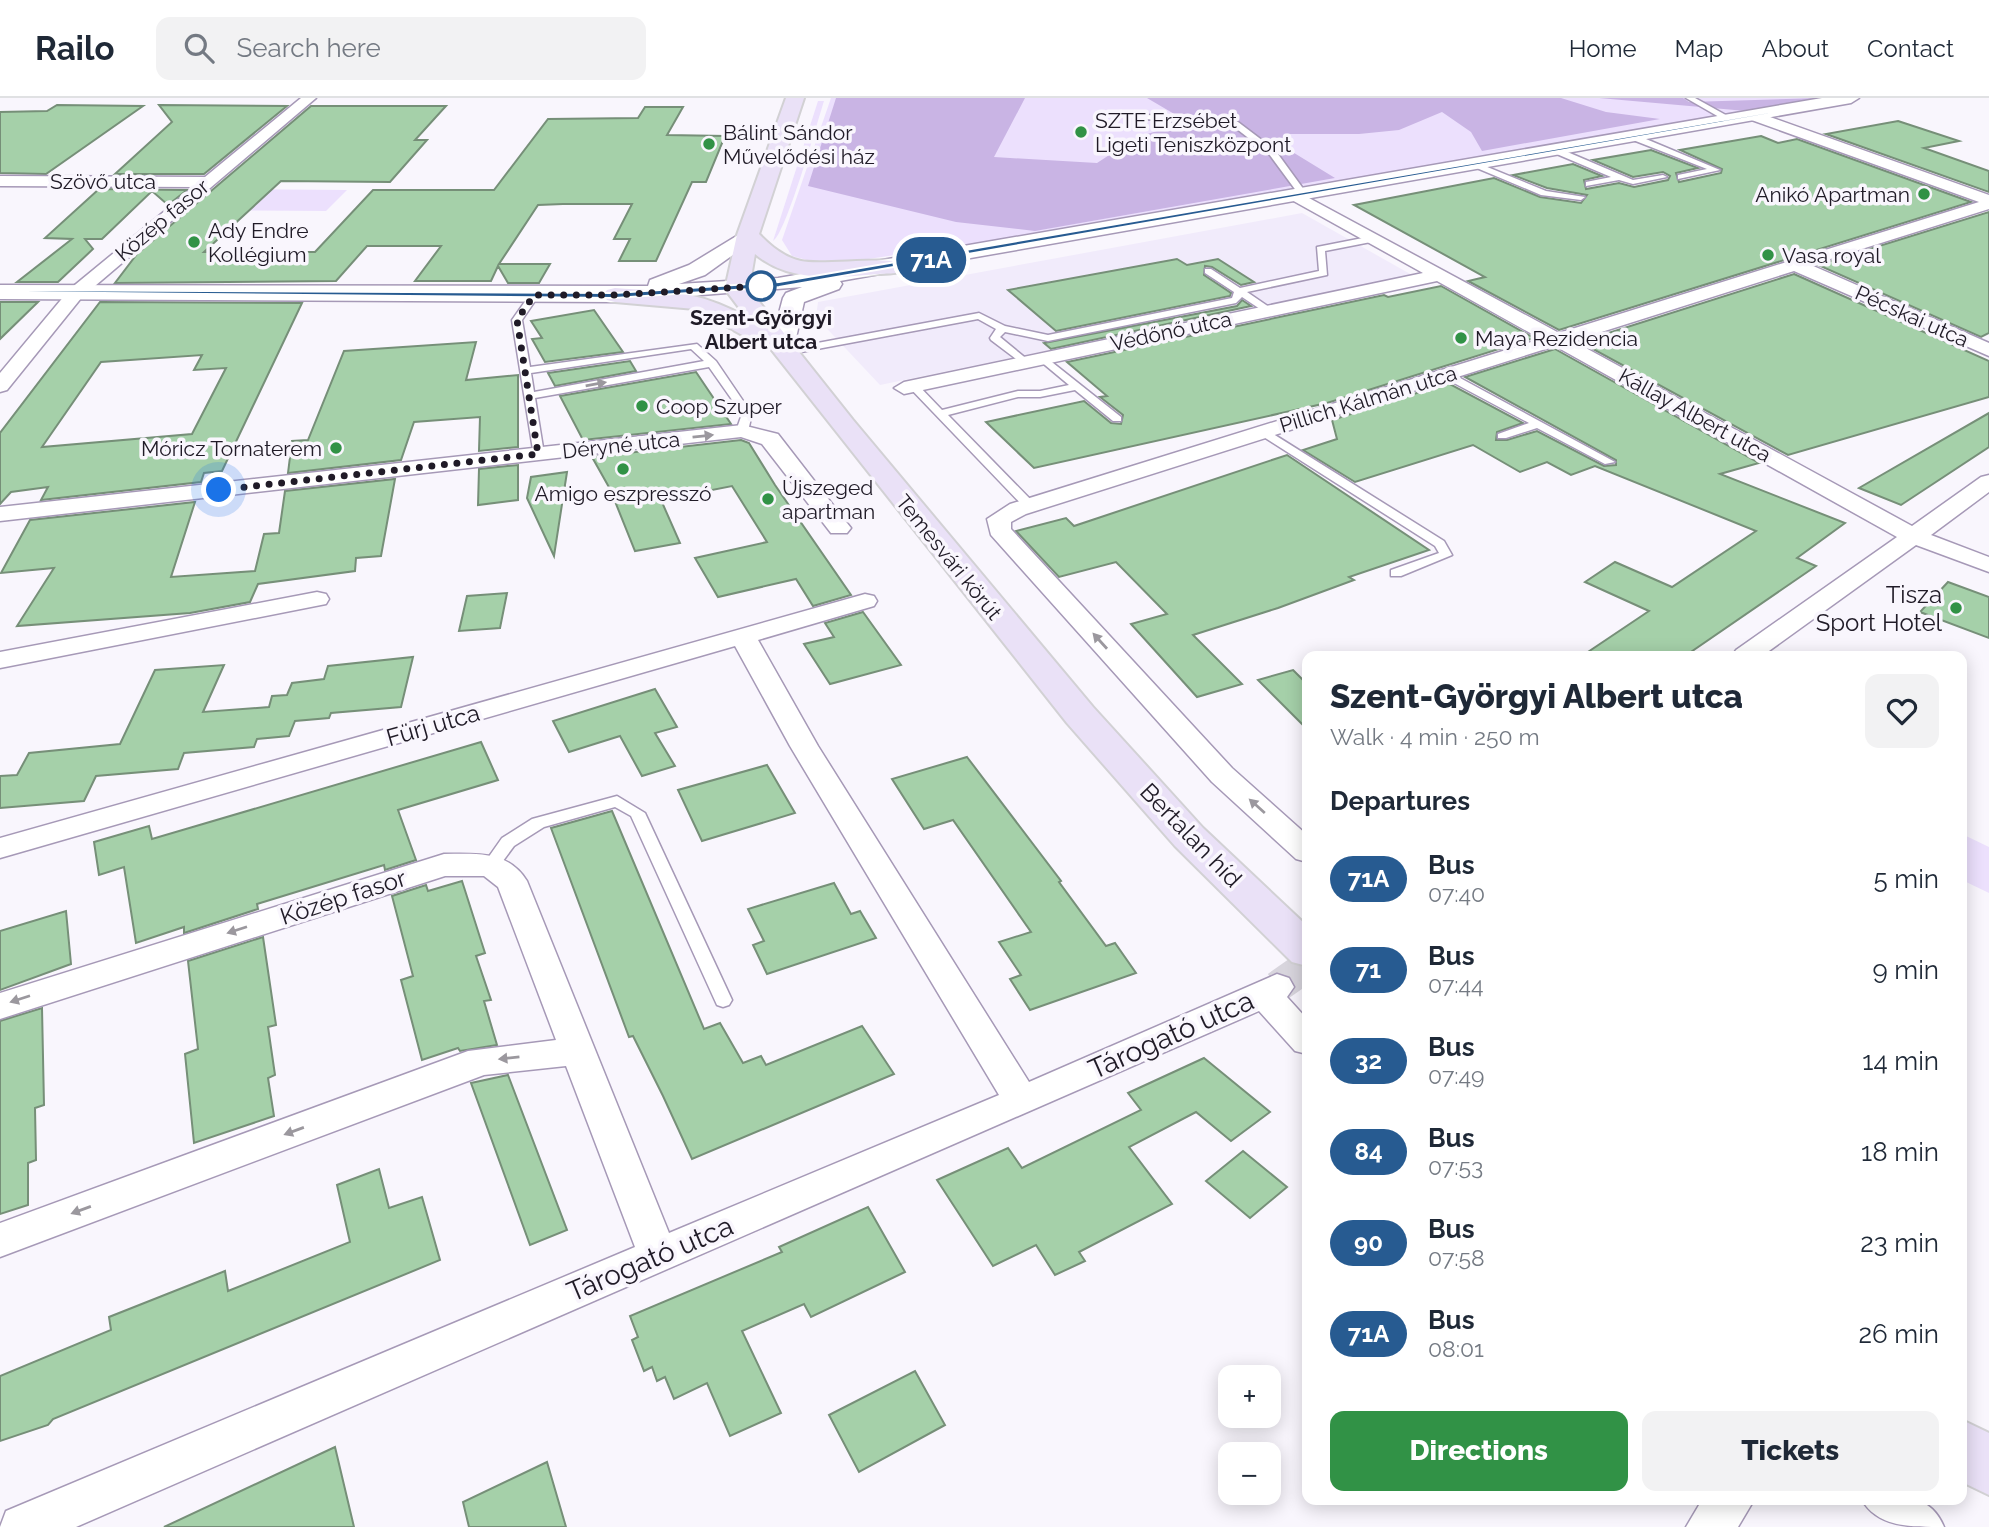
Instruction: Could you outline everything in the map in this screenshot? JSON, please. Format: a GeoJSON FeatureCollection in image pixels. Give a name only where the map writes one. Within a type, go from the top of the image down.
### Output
{"type":"FeatureCollection","features":[{"type":"Feature","properties":{"kind":"main road"},"geometry":{"type":"LineString","coordinates":[[737,289],[748,235],[795,98]]}},
{"type":"Feature","properties":{"kind":"main road"},"geometry":{"type":"LineString","coordinates":[[748,235],[769,255],[795,267],[831,269],[898,266]]}},
{"type":"Feature","properties":{"kind":"main road","name":"Temesvári körút"},"geometry":{"type":"LineString","coordinates":[[737,289],[843,426],[1080,715]]}},
{"type":"Feature","properties":{"kind":"main road"},"geometry":{"type":"LineString","coordinates":[[615,295],[710,306],[783,349]]}},
{"type":"Feature","properties":{"kind":"main road","name":"Bertalan híd"},"geometry":{"type":"LineString","coordinates":[[1080,715],[1189,837],[1302,946]]}},
{"type":"Feature","properties":{"kind":"main road"},"geometry":{"type":"LineString","coordinates":[[1967,1452],[1989,1467]]}},
{"type":"Feature","properties":{"kind":"street","name":"Közép fasor"},"geometry":{"type":"LineString","coordinates":[[0,386],[76,293],[309,98]]}},
{"type":"Feature","properties":{"kind":"street"},"geometry":{"type":"LineString","coordinates":[[0,292],[615,295],[737,289],[898,266],[1851,98]]}},
{"type":"Feature","properties":{"kind":"street"},"geometry":{"type":"LineString","coordinates":[[1751,115],[1989,202]]}},
{"type":"Feature","properties":{"kind":"street","name":"Szövő utca"},"geometry":{"type":"LineString","coordinates":[[0,181],[206,182]]}},
{"type":"Feature","properties":{"kind":"street","name":"Kállay Albert utca"},"geometry":{"type":"LineString","coordinates":[[1299,195],[1373,239],[1913,536],[1989,565]]}},
{"type":"Feature","properties":{"kind":"street","name":"Pillich Kálmán utca"},"geometry":{"type":"LineString","coordinates":[[1302,847],[1222,775],[999,530],[999,519],[1030,506],[1989,202]]}},
{"type":"Feature","properties":{"kind":"street"},"geometry":{"type":"LineString","coordinates":[[615,295],[678,279],[748,235]]}},
{"type":"Feature","properties":{"kind":"street","name":"Pécskai utca"},"geometry":{"type":"LineString","coordinates":[[1796,265],[1989,350]]}},
{"type":"Feature","properties":{"kind":"street"},"geometry":{"type":"LineString","coordinates":[[783,349],[794,298],[824,286],[898,266]]}},
{"type":"Feature","properties":{"kind":"street","name":"Védőnő utca"},"geometry":{"type":"LineString","coordinates":[[909,387],[1439,275]]}},
{"type":"Feature","properties":{"kind":"street"},"geometry":{"type":"LineString","coordinates":[[741,431],[770,439],[839,528]]}},
{"type":"Feature","properties":{"kind":"street","name":"Déryné utca"},"geometry":{"type":"LineString","coordinates":[[0,514],[741,431]]}},
{"type":"Feature","properties":{"kind":"street"},"geometry":{"type":"LineString","coordinates":[[1752,651],[1989,482]]}},
{"type":"Feature","properties":{"kind":"street"},"geometry":{"type":"LineString","coordinates":[[0,660],[317,599]]}},
{"type":"Feature","properties":{"kind":"street","name":"Fürj utca"},"geometry":{"type":"LineString","coordinates":[[0,848],[865,601]]}},
{"type":"Feature","properties":{"kind":"street"},"geometry":{"type":"LineString","coordinates":[[743,637],[811,758],[1021,1100]]}},
{"type":"Feature","properties":{"kind":"street","name":"Közép fasor"},"geometry":{"type":"LineString","coordinates":[[0,1006],[444,864],[491,865]]}},
{"type":"Feature","properties":{"kind":"street"},"geometry":{"type":"LineString","coordinates":[[491,865],[511,881],[657,1256]]}},
{"type":"Feature","properties":{"kind":"street","name":"Tárogató utca"},"geometry":{"type":"LineString","coordinates":[[22,1527],[1270,991],[1302,1034]]}},
{"type":"Feature","properties":{"kind":"street"},"geometry":{"type":"LineString","coordinates":[[0,1240],[481,1061],[577,1051]]}},
{"type":"Feature","properties":{"kind":"street"},"geometry":{"type":"LineString","coordinates":[[1709,1527],[1727,1505]]}},
{"type":"Feature","properties":{"kind":"street"},"geometry":{"type":"LineString","coordinates":[[1892,1505],[1921,1527]]}},
{"type":"Feature","properties":{"kind":"lane"},"geometry":{"type":"LineString","coordinates":[[1690,98],[1729,119]]}},
{"type":"Feature","properties":{"kind":"lane"},"geometry":{"type":"LineString","coordinates":[[1148,117],[1235,124],[1272,152],[1299,195]]}},
{"type":"Feature","properties":{"kind":"lane"},"geometry":{"type":"LineString","coordinates":[[1631,136],[1716,170],[1681,177]]}},
{"type":"Feature","properties":{"kind":"lane"},"geometry":{"type":"LineString","coordinates":[[1555,150],[1633,182],[1663,177]]}},
{"type":"Feature","properties":{"kind":"lane"},"geometry":{"type":"LineString","coordinates":[[1475,164],[1544,193],[1581,197]]}},
{"type":"Feature","properties":{"kind":"lane"},"geometry":{"type":"LineString","coordinates":[[1589,184],[1619,178]]}},
{"type":"Feature","properties":{"kind":"lane"},"geometry":{"type":"LineString","coordinates":[[1528,186],[1534,198],[1544,203]]}},
{"type":"Feature","properties":{"kind":"lane"},"geometry":{"type":"LineString","coordinates":[[1238,291],[1324,273],[1320,249],[1373,239]]}},
{"type":"Feature","properties":{"kind":"lane"},"geometry":{"type":"LineString","coordinates":[[1208,271],[1269,311]]}},
{"type":"Feature","properties":{"kind":"lane"},"geometry":{"type":"LineString","coordinates":[[783,349],[979,316],[1002,328],[1048,338],[1236,300],[1238,291]]}},
{"type":"Feature","properties":{"kind":"lane"},"geometry":{"type":"LineString","coordinates":[[534,295],[517,320],[538,454]]}},
{"type":"Feature","properties":{"kind":"lane"},"geometry":{"type":"LineString","coordinates":[[1002,328],[995,338],[1077,386],[1117,419]]}},
{"type":"Feature","properties":{"kind":"lane"},"geometry":{"type":"LineString","coordinates":[[526,372],[693,346],[712,363],[747,414],[741,431]]}},
{"type":"Feature","properties":{"kind":"lane"},"geometry":{"type":"LineString","coordinates":[[529,396],[712,363]]}},
{"type":"Feature","properties":{"kind":"lane"},"geometry":{"type":"LineString","coordinates":[[1446,374],[1609,462]]}},
{"type":"Feature","properties":{"kind":"lane"},"geometry":{"type":"LineString","coordinates":[[939,414],[1018,394],[1040,394],[1077,386]]}},
{"type":"Feature","properties":{"kind":"lane"},"geometry":{"type":"LineString","coordinates":[[909,387],[1030,506]]}},
{"type":"Feature","properties":{"kind":"lane"},"geometry":{"type":"LineString","coordinates":[[1502,436],[1538,424]]}},
{"type":"Feature","properties":{"kind":"lane"},"geometry":{"type":"LineString","coordinates":[[1263,432],[1440,544],[1446,555],[1396,573]]}},
{"type":"Feature","properties":{"kind":"lane"},"geometry":{"type":"LineString","coordinates":[[491,865],[508,842],[538,823],[617,801],[636,813],[723,1000]]}},
{"type":"Feature","properties":{"kind":"shaded area"},"geometry":{"type":"Polygon","coordinates":[[[831,98],[1829,98],[1160,216],[841,263],[814,262],[792,256],[782,240],[831,98]]]}},
{"type":"Feature","properties":{"kind":"shaded area"},"geometry":{"type":"Polygon","coordinates":[[[836,98],[1025,98],[994,157],[1097,163],[1137,137],[1174,126],[1176,115],[1147,98],[1561,98],[1606,112],[1660,119],[1482,151],[1471,132],[1442,112],[1399,130],[1359,134],[1287,134],[1286,148],[1335,178],[1035,231],[956,222],[808,186],[836,98]]]}},
{"type":"Feature","properties":{"kind":"shaded area"},"geometry":{"type":"Polygon","coordinates":[[[1599,98],[1683,98],[1689,102],[1821,98],[1746,111],[1599,98]]]}},
{"type":"Feature","properties":{"kind":"shaded area"},"geometry":{"type":"Polygon","coordinates":[[[818,101],[824,101],[801,177],[779,234],[773,241],[818,101]]]}},
{"type":"Feature","properties":{"kind":"shaded area"},"geometry":{"type":"Polygon","coordinates":[[[229,189],[347,190],[326,211],[205,210],[229,189]]]}},
{"type":"Feature","properties":{"kind":"shaded area"},"geometry":{"type":"Polygon","coordinates":[[[1302,213],[1412,275],[880,385],[816,317],[818,302],[1302,213]]]}},
{"type":"Feature","properties":{"kind":"shaded area"},"geometry":{"type":"Polygon","coordinates":[[[1967,836],[1989,847],[1989,893],[1967,882],[1967,836]]]}},
{"type":"Feature","properties":{"kind":"building"},"geometry":{"type":"Polygon","coordinates":[[[57,105],[143,106],[46,174],[0,173],[0,112],[47,111],[57,105]]]}},
{"type":"Feature","properties":{"kind":"building"},"geometry":{"type":"Polygon","coordinates":[[[159,105],[287,106],[204,174],[115,174],[172,122],[159,105]]]}},
{"type":"Feature","properties":{"kind":"building"},"geometry":{"type":"Polygon","coordinates":[[[311,106],[446,106],[415,140],[427,140],[390,182],[281,181],[204,252],[315,252],[373,190],[494,190],[548,119],[638,118],[645,107],[683,107],[667,135],[725,136],[706,182],[692,182],[656,261],[619,261],[630,239],[614,239],[632,204],[538,205],[499,264],[550,264],[539,283],[508,283],[498,266],[491,281],[415,281],[441,246],[367,246],[336,281],[115,283],[137,254],[311,106]]]}},
{"type":"Feature","properties":{"kind":"building"},"geometry":{"type":"Polygon","coordinates":[[[1898,121],[1959,141],[1924,148],[1989,171],[1989,192],[1826,134],[1898,121]]]}},
{"type":"Feature","properties":{"kind":"building"},"geometry":{"type":"Polygon","coordinates":[[[1761,136],[1778,143],[1797,139],[1971,202],[1559,330],[1468,281],[1485,277],[1354,205],[1494,178],[1540,197],[1581,203],[1587,195],[1547,188],[1513,175],[1573,164],[1602,176],[1584,180],[1586,189],[1619,183],[1634,187],[1668,180],[1670,176],[1663,172],[1633,177],[1593,160],[1651,150],[1698,168],[1676,173],[1679,182],[1721,173],[1722,169],[1680,150],[1761,136]]]}},
{"type":"Feature","properties":{"kind":"building"},"geometry":{"type":"Polygon","coordinates":[[[99,189],[187,190],[168,205],[152,191],[102,239],[85,239],[93,249],[58,282],[17,282],[72,239],[45,238],[99,189]]]}},
{"type":"Feature","properties":{"kind":"building"},"geometry":{"type":"Polygon","coordinates":[[[1989,212],[1989,333],[1981,337],[1818,265],[1989,212]]]}},
{"type":"Feature","properties":{"kind":"building"},"geometry":{"type":"Polygon","coordinates":[[[1177,259],[1187,265],[1218,259],[1254,282],[1241,285],[1212,267],[1205,266],[1204,275],[1231,293],[1230,296],[1056,331],[1008,290],[1177,259]]]}},
{"type":"Feature","properties":{"kind":"building"},"geometry":{"type":"Polygon","coordinates":[[[1794,274],[1989,361],[1989,397],[1788,455],[1580,342],[1794,274]]]}},
{"type":"Feature","properties":{"kind":"building"},"geometry":{"type":"Polygon","coordinates":[[[1441,286],[1534,338],[1327,403],[1034,468],[986,422],[1084,401],[1111,423],[1121,424],[1123,415],[1100,397],[1107,396],[1067,362],[1384,295],[1388,297],[1441,286]]]}},
{"type":"Feature","properties":{"kind":"building"},"geometry":{"type":"Polygon","coordinates":[[[1242,300],[1251,306],[1051,349],[1044,343],[1237,306],[1242,300]]]}},
{"type":"Feature","properties":{"kind":"building"},"geometry":{"type":"Polygon","coordinates":[[[0,302],[38,302],[0,339],[0,302]]]}},
{"type":"Feature","properties":{"kind":"building"},"geometry":{"type":"Polygon","coordinates":[[[100,302],[302,303],[222,471],[204,473],[201,482],[41,500],[48,487],[11,492],[0,504],[0,433],[100,302]],[[202,355],[101,362],[42,447],[192,434],[226,368],[194,370],[202,355]]]}},
{"type":"Feature","properties":{"kind":"building"},"geometry":{"type":"Polygon","coordinates":[[[594,310],[623,352],[545,362],[532,339],[542,338],[531,321],[594,310]]]}},
{"type":"Feature","properties":{"kind":"building"},"geometry":{"type":"Polygon","coordinates":[[[476,342],[466,380],[518,375],[518,447],[479,451],[480,417],[414,422],[401,460],[288,473],[292,441],[308,440],[344,351],[476,342]]]}},
{"type":"Feature","properties":{"kind":"building"},"geometry":{"type":"Polygon","coordinates":[[[1555,349],[1759,463],[1720,474],[1845,523],[1797,558],[1816,566],[1692,651],[1589,651],[1649,611],[1585,582],[1615,562],[1672,587],[1756,531],[1595,466],[1571,475],[1547,462],[1520,472],[1473,445],[1355,482],[1303,450],[1337,439],[1332,420],[1448,383],[1523,423],[1497,432],[1496,440],[1507,440],[1537,431],[1604,466],[1616,465],[1616,460],[1465,377],[1555,349]]]}},
{"type":"Feature","properties":{"kind":"building"},"geometry":{"type":"Polygon","coordinates":[[[630,361],[636,371],[555,386],[548,373],[630,361]]]}},
{"type":"Feature","properties":{"kind":"building","name":"Coop Szuper"},"geometry":{"type":"Polygon","coordinates":[[[696,372],[731,424],[583,440],[560,396],[696,372]]]}},
{"type":"Feature","properties":{"kind":"building"},"geometry":{"type":"Polygon","coordinates":[[[1989,413],[1989,447],[1901,505],[1859,488],[1989,413]]]}},
{"type":"Feature","properties":{"kind":"building"},"geometry":{"type":"Polygon","coordinates":[[[741,440],[749,443],[851,595],[813,606],[796,579],[718,597],[695,558],[767,542],[732,486],[661,500],[680,543],[635,551],[610,489],[592,457],[741,440]]]}},
{"type":"Feature","properties":{"kind":"building"},"geometry":{"type":"Polygon","coordinates":[[[1287,455],[1429,550],[1349,577],[1354,580],[1278,608],[1193,635],[1242,684],[1197,697],[1131,624],[1167,614],[1116,562],[1059,577],[1016,531],[1066,518],[1074,526],[1287,455]]]}},
{"type":"Feature","properties":{"kind":"building"},"geometry":{"type":"Polygon","coordinates":[[[518,465],[518,500],[478,505],[479,469],[518,465]]]}},
{"type":"Feature","properties":{"kind":"building"},"geometry":{"type":"Polygon","coordinates":[[[567,472],[554,556],[527,498],[531,477],[567,472]]]}},
{"type":"Feature","properties":{"kind":"building"},"geometry":{"type":"Polygon","coordinates":[[[395,479],[381,556],[356,558],[355,571],[258,584],[250,602],[190,613],[17,626],[54,568],[1,573],[30,520],[195,502],[171,577],[255,571],[264,534],[279,533],[285,491],[395,479]]]}},
{"type":"Feature","properties":{"kind":"building","name":"Tisza Sport Hotel"},"geometry":{"type":"Polygon","coordinates":[[[1948,582],[1989,597],[1989,638],[1920,612],[1948,582]]]}},
{"type":"Feature","properties":{"kind":"building"},"geometry":{"type":"Polygon","coordinates":[[[507,593],[500,628],[459,631],[467,596],[507,593]]]}},
{"type":"Feature","properties":{"kind":"building"},"geometry":{"type":"Polygon","coordinates":[[[863,612],[901,665],[830,684],[804,644],[834,637],[825,623],[863,612]]]}},
{"type":"Feature","properties":{"kind":"building"},"geometry":{"type":"Polygon","coordinates":[[[413,657],[401,707],[331,713],[329,718],[295,721],[289,736],[257,739],[254,747],[184,753],[178,769],[96,776],[84,801],[0,808],[0,776],[17,775],[29,753],[120,744],[155,670],[224,665],[203,712],[269,707],[272,696],[287,695],[292,683],[324,679],[328,666],[413,657]]]}},
{"type":"Feature","properties":{"kind":"building"},"geometry":{"type":"Polygon","coordinates":[[[1293,670],[1302,679],[1302,724],[1258,680],[1293,670]]]}},
{"type":"Feature","properties":{"kind":"building"},"geometry":{"type":"Polygon","coordinates":[[[655,689],[677,727],[655,733],[675,766],[642,776],[620,736],[569,752],[553,721],[655,689]]]}},
{"type":"Feature","properties":{"kind":"building"},"geometry":{"type":"Polygon","coordinates":[[[481,742],[498,780],[398,810],[416,860],[385,870],[384,865],[257,904],[258,909],[184,933],[184,927],[136,943],[124,867],[99,875],[94,842],[149,826],[152,839],[481,742]]]}},
{"type":"Feature","properties":{"kind":"building"},"geometry":{"type":"Polygon","coordinates":[[[967,757],[1061,881],[1059,882],[1106,946],[1115,943],[1136,973],[1030,1010],[1010,979],[1021,975],[999,942],[1031,932],[953,820],[924,829],[892,779],[967,757]]]}},
{"type":"Feature","properties":{"kind":"building"},"geometry":{"type":"Polygon","coordinates":[[[767,765],[795,813],[702,841],[678,790],[767,765]]]}},
{"type":"Feature","properties":{"kind":"building"},"geometry":{"type":"Polygon","coordinates":[[[612,811],[704,1029],[720,1023],[743,1063],[761,1056],[766,1065],[862,1026],[894,1074],[692,1159],[633,1036],[629,1037],[551,828],[612,811]]]}},
{"type":"Feature","properties":{"kind":"building"},"geometry":{"type":"Polygon","coordinates":[[[462,881],[485,953],[476,956],[491,1000],[484,1001],[497,1045],[460,1051],[458,1048],[422,1060],[401,980],[413,976],[392,896],[426,885],[428,891],[462,881]]]}},
{"type":"Feature","properties":{"kind":"building"},"geometry":{"type":"Polygon","coordinates":[[[834,883],[851,914],[860,911],[876,938],[767,974],[753,945],[764,941],[748,909],[834,883]]]}},
{"type":"Feature","properties":{"kind":"building"},"geometry":{"type":"Polygon","coordinates":[[[66,911],[71,964],[0,990],[0,931],[66,911]]]}},
{"type":"Feature","properties":{"kind":"building"},"geometry":{"type":"Polygon","coordinates":[[[263,937],[276,1025],[268,1027],[275,1075],[268,1078],[274,1116],[194,1143],[185,1054],[198,1049],[188,961],[263,937]]]}},
{"type":"Feature","properties":{"kind":"building"},"geometry":{"type":"Polygon","coordinates":[[[42,1008],[44,1105],[35,1108],[36,1160],[28,1163],[28,1205],[0,1214],[0,1021],[42,1008]]]}},
{"type":"Feature","properties":{"kind":"building"},"geometry":{"type":"Polygon","coordinates":[[[1204,1058],[1270,1112],[1231,1141],[1196,1112],[1129,1147],[1172,1204],[1079,1252],[1085,1261],[1055,1275],[1036,1245],[993,1266],[937,1180],[1008,1148],[1022,1168],[1141,1110],[1128,1093],[1204,1058]]]}},
{"type":"Feature","properties":{"kind":"building"},"geometry":{"type":"Polygon","coordinates":[[[508,1075],[567,1230],[530,1245],[471,1083],[508,1075]]]}},
{"type":"Feature","properties":{"kind":"building"},"geometry":{"type":"Polygon","coordinates":[[[1243,1151],[1287,1187],[1250,1218],[1206,1181],[1243,1151]]]}},
{"type":"Feature","properties":{"kind":"building"},"geometry":{"type":"Polygon","coordinates":[[[379,1169],[389,1208],[422,1197],[440,1260],[53,1419],[48,1425],[0,1441],[0,1376],[111,1330],[109,1317],[225,1271],[228,1291],[350,1242],[337,1185],[379,1169]]]}},
{"type":"Feature","properties":{"kind":"building"},"geometry":{"type":"Polygon","coordinates":[[[868,1207],[905,1272],[811,1317],[804,1304],[742,1331],[781,1413],[730,1436],[707,1383],[674,1399],[665,1377],[657,1381],[652,1367],[644,1371],[632,1340],[638,1337],[630,1316],[782,1252],[779,1247],[868,1207]]]}},
{"type":"Feature","properties":{"kind":"building"},"geometry":{"type":"Polygon","coordinates":[[[915,1371],[945,1425],[859,1472],[829,1415],[915,1371]]]}},
{"type":"Feature","properties":{"kind":"building"},"geometry":{"type":"Polygon","coordinates":[[[335,1447],[354,1527],[164,1527],[335,1447]]]}},
{"type":"Feature","properties":{"kind":"building"},"geometry":{"type":"Polygon","coordinates":[[[547,1462],[566,1527],[469,1527],[463,1502],[547,1462]]]}},
{"type":"Feature","properties":{"kind":"tunnel"},"geometry":{"type":"LineString","coordinates":[[1277,987],[1302,970]]}},
{"type":"Feature","properties":{"kind":"bus line","name":"71A"},"geometry":{"type":"LineString","coordinates":[[0,292],[615,295],[779,285],[1850,98]]}},
{"type":"Feature","properties":{"kind":"place","name":"SZTE Erzsébet Ligeti Teniszközpont"},"geometry":{"type":"Point","coordinates":[1081,132]}},
{"type":"Feature","properties":{"kind":"place","name":"Bálint Sándor Művelődési ház"},"geometry":{"type":"Point","coordinates":[709,144]}},
{"type":"Feature","properties":{"kind":"place","name":"Anikó Apartman"},"geometry":{"type":"Point","coordinates":[1924,194]}},
{"type":"Feature","properties":{"kind":"place","name":"Ady Endre Kollégium"},"geometry":{"type":"Point","coordinates":[194,242]}},
{"type":"Feature","properties":{"kind":"place","name":"Vasa royal"},"geometry":{"type":"Point","coordinates":[1768,255]}},
{"type":"Feature","properties":{"kind":"place","name":"Szent-Györgyi Albert utca"},"geometry":{"type":"Point","coordinates":[761,286]}},
{"type":"Feature","properties":{"kind":"place","name":"Maya Rezidencia"},"geometry":{"type":"Point","coordinates":[1461,338]}},
{"type":"Feature","properties":{"kind":"place","name":"Coop Szuper"},"geometry":{"type":"Point","coordinates":[642,406]}},
{"type":"Feature","properties":{"kind":"place","name":"Móricz Tornaterem"},"geometry":{"type":"Point","coordinates":[336,448]}},
{"type":"Feature","properties":{"kind":"place","name":"Amigo eszpresszó"},"geometry":{"type":"Point","coordinates":[623,469]}},
{"type":"Feature","properties":{"kind":"place","name":"Újszeged apartman"},"geometry":{"type":"Point","coordinates":[768,499]}},
{"type":"Feature","properties":{"kind":"place","name":"Tisza Sport Hotel"},"geometry":{"type":"Point","coordinates":[1956,608]}},
{"type":"Feature","properties":{"kind":"route"},"geometry":{"type":"LineString","coordinates":[[219,490],[538,454],[517,320],[534,295],[615,295],[761,286]]}}]}
